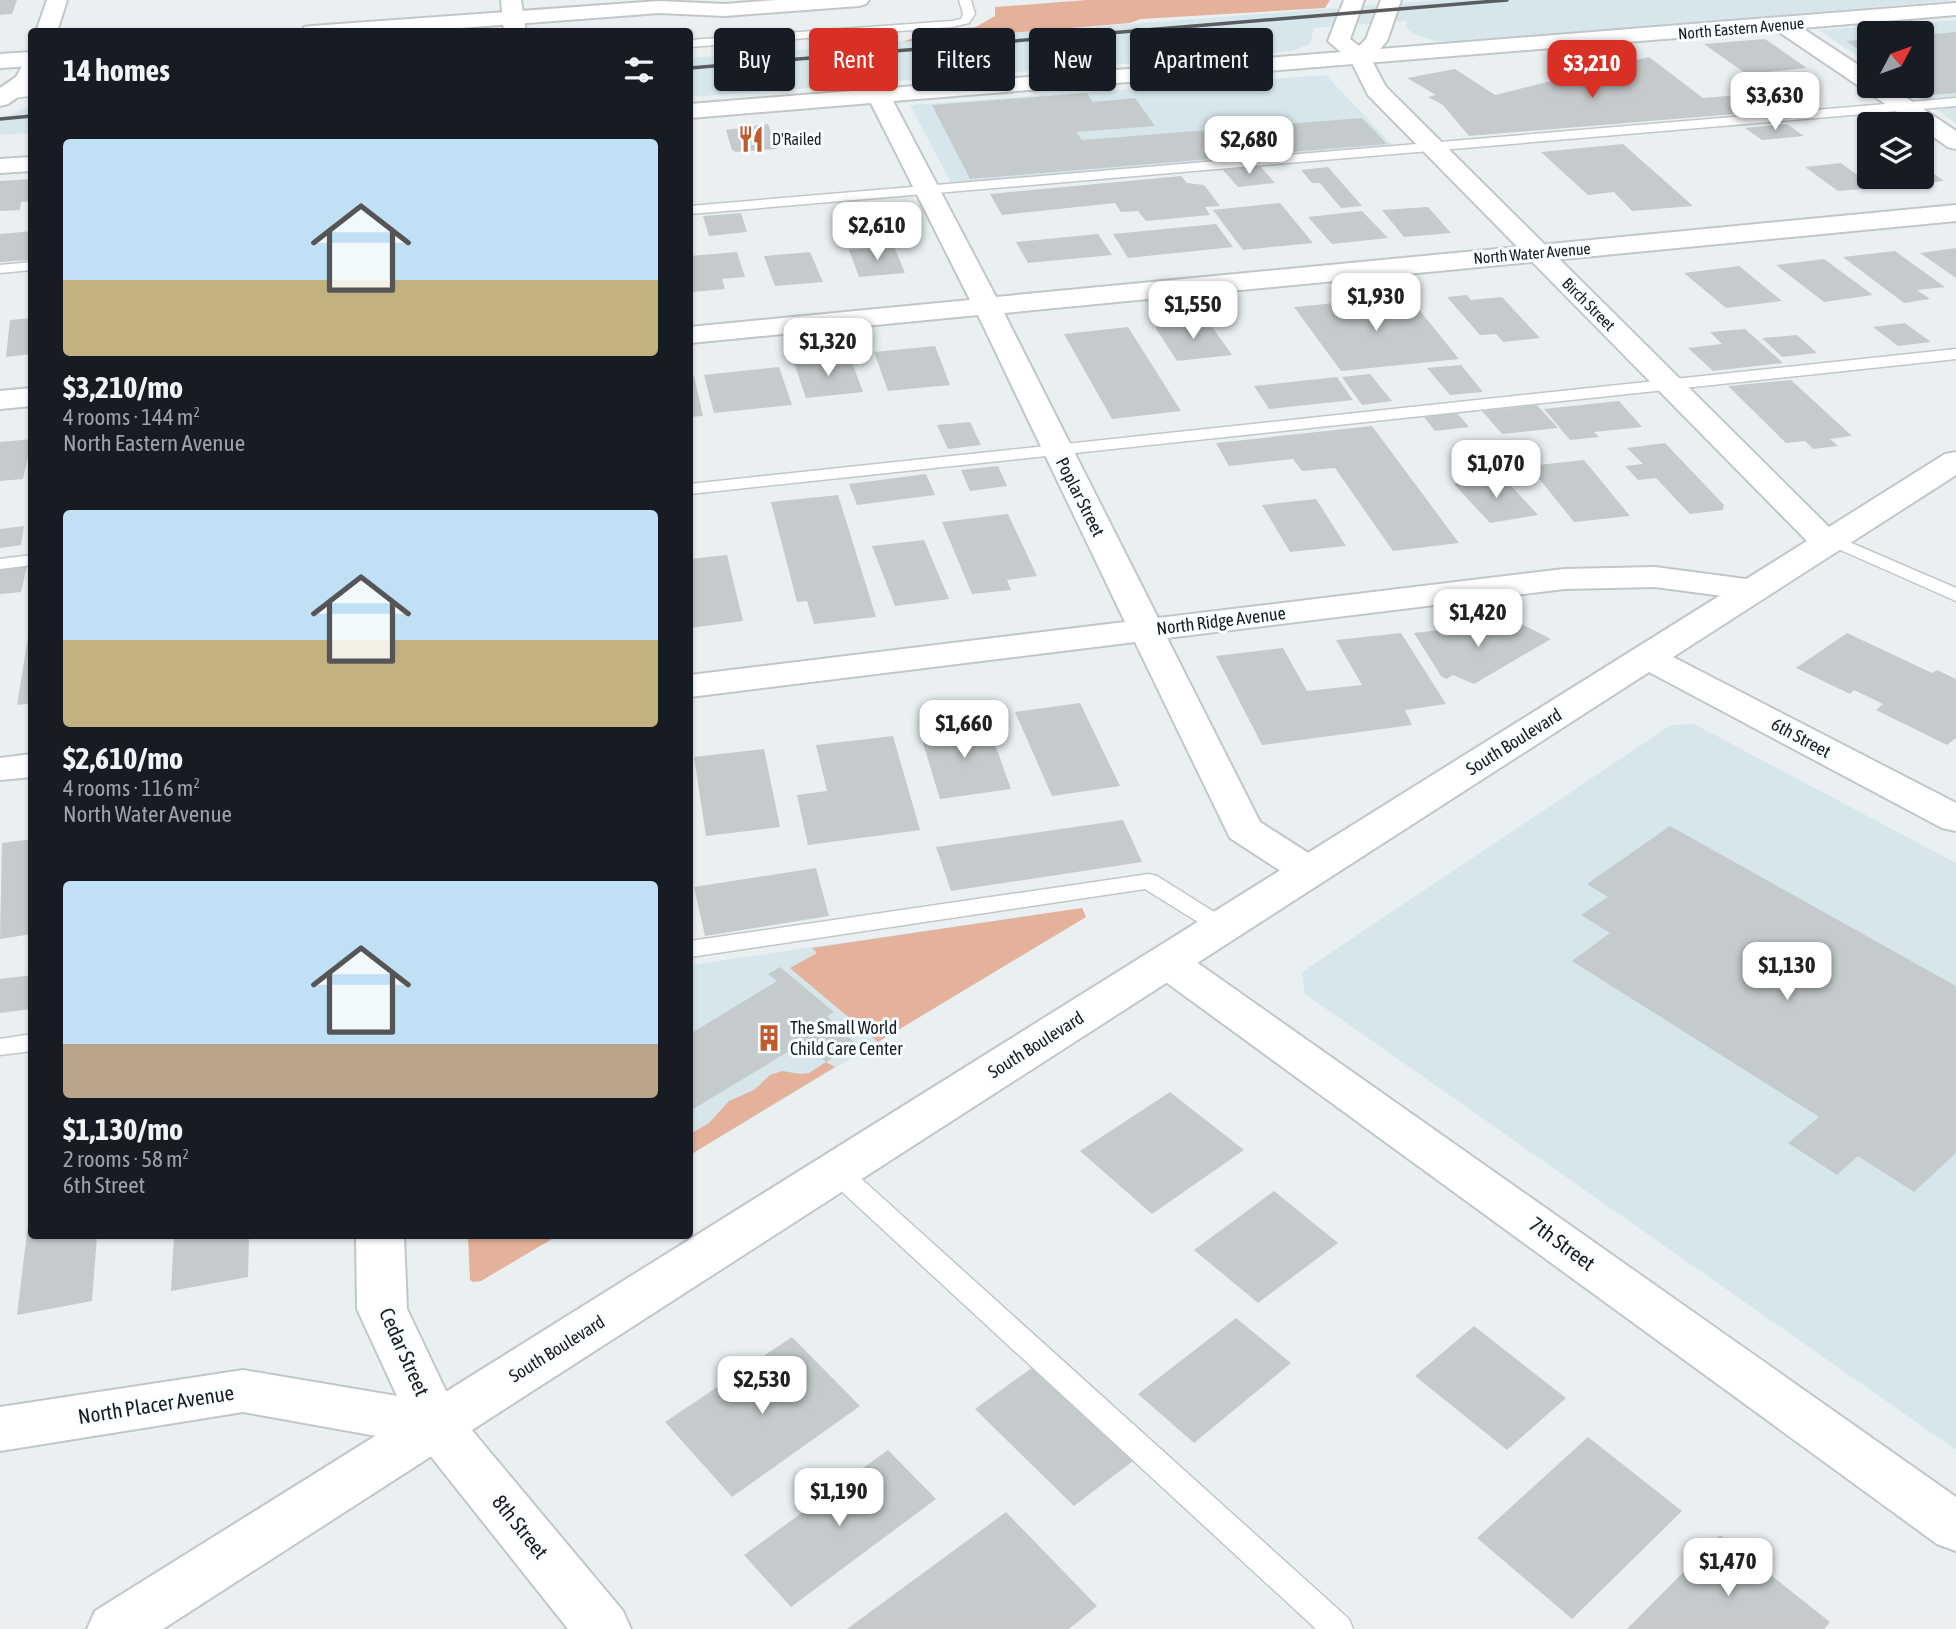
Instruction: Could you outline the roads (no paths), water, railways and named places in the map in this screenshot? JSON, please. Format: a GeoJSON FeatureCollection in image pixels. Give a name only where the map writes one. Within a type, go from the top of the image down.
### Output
{"type":"FeatureCollection","features":[{"type":"Feature","properties":{"kind":"main road"},"geometry":{"type":"LineString","coordinates":[[47,28],[57,0]]}},
{"type":"Feature","properties":{"kind":"main road"},"geometry":{"type":"LineString","coordinates":[[362,28],[659,7],[859,0]]}},
{"type":"Feature","properties":{"kind":"main road","name":"Birch Street"},"geometry":{"type":"LineString","coordinates":[[1354,0],[1339,41],[1360,58],[1376,90],[1669,386],[1830,542]]}},
{"type":"Feature","properties":{"kind":"main road"},"geometry":{"type":"LineString","coordinates":[[1360,58],[1376,41],[1391,0]]}},
{"type":"Feature","properties":{"kind":"main road"},"geometry":{"type":"LineString","coordinates":[[596,28],[664,23],[734,6]]}},
{"type":"Feature","properties":{"kind":"main road","name":"North Eastern Avenue"},"geometry":{"type":"LineString","coordinates":[[693,111],[1956,9]]}},
{"type":"Feature","properties":{"kind":"main road"},"geometry":{"type":"LineString","coordinates":[[1783,24],[1857,74]]}},
{"type":"Feature","properties":{"kind":"main road"},"geometry":{"type":"LineString","coordinates":[[0,61],[28,59]]}},
{"type":"Feature","properties":{"kind":"main road"},"geometry":{"type":"LineString","coordinates":[[3,96],[28,75]]}},
{"type":"Feature","properties":{"kind":"main road","name":"Poplar Street"},"geometry":{"type":"LineString","coordinates":[[879,96],[987,306],[1244,829],[1310,872]]}},
{"type":"Feature","properties":{"kind":"main road"},"geometry":{"type":"LineString","coordinates":[[1892,98],[1956,142]]}},
{"type":"Feature","properties":{"kind":"main road"},"geometry":{"type":"LineString","coordinates":[[0,166],[28,164]]}},
{"type":"Feature","properties":{"kind":"main road","name":"North Water Avenue"},"geometry":{"type":"LineString","coordinates":[[693,335],[1956,213]]}},
{"type":"Feature","properties":{"kind":"main road"},"geometry":{"type":"LineString","coordinates":[[0,400],[28,397]]}},
{"type":"Feature","properties":{"kind":"main road","name":"South Boulevard"},"geometry":{"type":"LineString","coordinates":[[115,1629],[1956,461]]}},
{"type":"Feature","properties":{"kind":"main road","name":"North Ridge Avenue"},"geometry":{"type":"LineString","coordinates":[[693,685],[1564,579],[1655,577],[1753,590]]}},
{"type":"Feature","properties":{"kind":"main road","name":"6th Street"},"geometry":{"type":"LineString","coordinates":[[1647,657],[1956,819]]}},
{"type":"Feature","properties":{"kind":"main road"},"geometry":{"type":"LineString","coordinates":[[0,769],[28,766]]}},
{"type":"Feature","properties":{"kind":"main road","name":"7th Street"},"geometry":{"type":"LineString","coordinates":[[1167,962],[1956,1527]]}},
{"type":"Feature","properties":{"kind":"main road","name":"Cedar Street"},"geometry":{"type":"LineString","coordinates":[[380,1239],[382,1309],[436,1425]]}},
{"type":"Feature","properties":{"kind":"main road","name":"North Placer Avenue"},"geometry":{"type":"LineString","coordinates":[[0,1429],[243,1391],[436,1425]]}},
{"type":"Feature","properties":{"kind":"main road","name":"8th Street"},"geometry":{"type":"LineString","coordinates":[[436,1425],[603,1629]]}},
{"type":"Feature","properties":{"kind":"lane"},"geometry":{"type":"LineString","coordinates":[[693,44],[952,24],[965,21],[969,14],[965,0]]}},
{"type":"Feature","properties":{"kind":"lane"},"geometry":{"type":"LineString","coordinates":[[3,96],[28,93]]}},
{"type":"Feature","properties":{"kind":"lane"},"geometry":{"type":"LineString","coordinates":[[693,210],[1956,102]]}},
{"type":"Feature","properties":{"kind":"lane"},"geometry":{"type":"LineString","coordinates":[[0,269],[28,266]]}},
{"type":"Feature","properties":{"kind":"lane"},"geometry":{"type":"LineString","coordinates":[[693,489],[1956,354]]}},
{"type":"Feature","properties":{"kind":"lane"},"geometry":{"type":"LineString","coordinates":[[1830,542],[1956,595]]}},
{"type":"Feature","properties":{"kind":"lane"},"geometry":{"type":"LineString","coordinates":[[0,564],[28,560]]}},
{"type":"Feature","properties":{"kind":"lane"},"geometry":{"type":"LineString","coordinates":[[693,950],[1149,881],[1222,927]]}},
{"type":"Feature","properties":{"kind":"lane"},"geometry":{"type":"LineString","coordinates":[[0,1047],[28,1043]]}},
{"type":"Feature","properties":{"kind":"lane"},"geometry":{"type":"LineString","coordinates":[[836,1171],[1338,1629]]}},
{"type":"Feature","properties":{"kind":"railway"},"geometry":{"type":"LineString","coordinates":[[693,68],[1507,0]]}},
{"type":"Feature","properties":{"kind":"railway"},"geometry":{"type":"LineString","coordinates":[[0,119],[28,116]]}},
{"type":"Feature","properties":{"kind":"place","name":"D'Railed"},"geometry":{"type":"Point","coordinates":[751,139]}},
{"type":"Feature","properties":{"kind":"place","name":"The Small World Child Care Center"},"geometry":{"type":"Point","coordinates":[769,1038]}}]}
